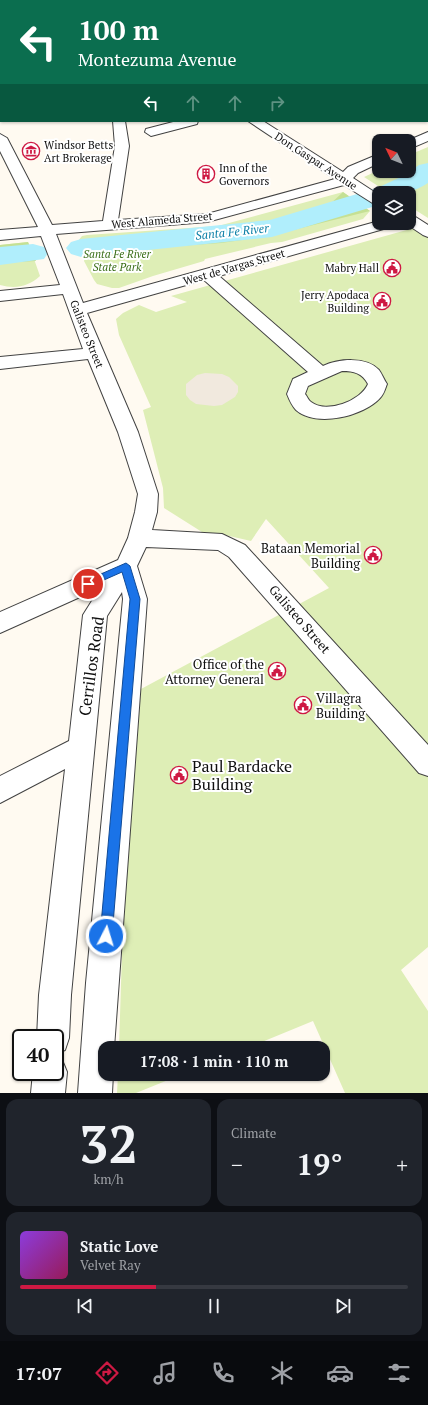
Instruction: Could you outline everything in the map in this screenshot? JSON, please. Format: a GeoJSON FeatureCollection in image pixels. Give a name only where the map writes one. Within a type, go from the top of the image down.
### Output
{"type":"FeatureCollection","features":[{"type":"Feature","properties":{"kind":"street"},"geometry":{"type":"LineString","coordinates":[[110,224],[122,146],[118,122]]}},
{"type":"Feature","properties":{"kind":"street"},"geometry":{"type":"LineString","coordinates":[[151,132],[188,122]]}},
{"type":"Feature","properties":{"kind":"street","name":"Don Gaspar Avenue"},"geometry":{"type":"LineString","coordinates":[[256,122],[372,197]]}},
{"type":"Feature","properties":{"kind":"street"},"geometry":{"type":"LineString","coordinates":[[416,142],[428,136]]}},
{"type":"Feature","properties":{"kind":"street","name":"Galisteo Street"},"geometry":{"type":"LineString","coordinates":[[0,138],[50,236],[94,353],[128,432],[148,494],[146,512],[139,538],[126,566]]}},
{"type":"Feature","properties":{"kind":"street","name":"West Alameda Street"},"geometry":{"type":"LineString","coordinates":[[0,235],[50,236],[110,224],[208,218],[334,184],[344,179],[353,170],[372,161]]}},
{"type":"Feature","properties":{"kind":"street"},"geometry":{"type":"LineString","coordinates":[[416,224],[428,232]]}},
{"type":"Feature","properties":{"kind":"street","name":"West de Vargas Street"},"geometry":{"type":"LineString","coordinates":[[78,310],[372,228]]}},
{"type":"Feature","properties":{"kind":"street"},"geometry":{"type":"LineString","coordinates":[[207,274],[320,373]]}},
{"type":"Feature","properties":{"kind":"street"},"geometry":{"type":"LineString","coordinates":[[0,296],[69,289]]}},
{"type":"Feature","properties":{"kind":"street"},"geometry":{"type":"LineString","coordinates":[[0,362],[94,353]]}},
{"type":"Feature","properties":{"kind":"street","name":"Galisteo Street"},"geometry":{"type":"LineString","coordinates":[[139,538],[222,542],[237,551],[252,565],[428,764]]}},
{"type":"Feature","properties":{"kind":"street"},"geometry":{"type":"LineString","coordinates":[[0,624],[126,566],[135,599],[102,983],[95,1093]]}},
{"type":"Feature","properties":{"kind":"street","name":"Cerrillos Road"},"geometry":{"type":"LineString","coordinates":[[53,1029],[55,995],[95,614],[126,566]]}},
{"type":"Feature","properties":{"kind":"street"},"geometry":{"type":"LineString","coordinates":[[0,790],[80,748]]}},
{"type":"Feature","properties":{"kind":"street"},"geometry":{"type":"LineString","coordinates":[[48,1093],[49,1081]]}},
{"type":"Feature","properties":{"kind":"green space"},"geometry":{"type":"Polygon","coordinates":[[[428,147],[428,218],[416,210],[416,186],[378,186],[364,177],[372,173],[372,178],[416,178],[416,152],[428,147]]]}},
{"type":"Feature","properties":{"kind":"green space","name":"Santa Fe River State Park"},"geometry":{"type":"Polygon","coordinates":[[[343,192],[370,211],[363,219],[282,242],[271,243],[205,259],[204,261],[119,288],[112,288],[97,284],[84,261],[85,257],[78,241],[82,236],[87,235],[218,226],[343,192]]]}},
{"type":"Feature","properties":{"kind":"green space"},"geometry":{"type":"Polygon","coordinates":[[[343,192],[370,211],[269,236],[221,243],[137,249],[85,257],[78,241],[269,224],[326,208],[343,192]]]}},
{"type":"Feature","properties":{"kind":"green space"},"geometry":{"type":"Polygon","coordinates":[[[428,224],[428,947],[401,970],[428,1011],[428,1093],[345,1093],[330,1059],[330,1041],[322,1041],[313,1021],[264,1041],[119,1041],[123,920],[141,689],[329,588],[266,519],[251,541],[225,535],[202,532],[164,508],[163,488],[143,410],[151,407],[119,335],[116,319],[123,313],[139,305],[156,312],[187,302],[171,296],[407,230],[416,230],[416,227],[428,224]]]}},
{"type":"Feature","properties":{"kind":"green space"},"geometry":{"type":"Polygon","coordinates":[[[28,242],[40,276],[26,285],[11,287],[0,285],[0,245],[28,242]]]}},
{"type":"Feature","properties":{"kind":"green space"},"geometry":{"type":"Polygon","coordinates":[[[28,242],[36,261],[0,263],[0,245],[28,242]]]}},
{"type":"Feature","properties":{"kind":"green space"},"geometry":{"type":"Polygon","coordinates":[[[118,1081],[166,1081],[136,1093],[117,1093],[118,1081]]]}},
{"type":"Feature","properties":{"kind":"shaded area"},"geometry":{"type":"Polygon","coordinates":[[[205,373],[222,374],[229,377],[238,386],[238,392],[235,397],[222,405],[214,406],[196,404],[190,400],[186,395],[186,384],[197,375],[205,373]]]}},
{"type":"Feature","properties":{"kind":"waterway","name":"Santa Fe River"},"geometry":{"type":"LineString","coordinates":[[403,186],[412,182],[428,171]]}},
{"type":"Feature","properties":{"kind":"waterway","name":"Santa Fe River"},"geometry":{"type":"LineString","coordinates":[[81,248],[272,228],[372,198]]}},
{"type":"Feature","properties":{"kind":"waterway","name":"Santa Fe River"},"geometry":{"type":"LineString","coordinates":[[0,256],[33,253]]}},
{"type":"Feature","properties":{"kind":"place","name":"Windsor Betts Art Brokerage"},"geometry":{"type":"Point","coordinates":[31,151]}},
{"type":"Feature","properties":{"kind":"place","name":"Inn of the Governors"},"geometry":{"type":"Point","coordinates":[206,174]}},
{"type":"Feature","properties":{"kind":"place","name":"Mabry Hall"},"geometry":{"type":"Point","coordinates":[392,268]}},
{"type":"Feature","properties":{"kind":"place","name":"Jerry Apodaca Building"},"geometry":{"type":"Point","coordinates":[382,301]}},
{"type":"Feature","properties":{"kind":"place","name":"Bataan Memorial Building"},"geometry":{"type":"Point","coordinates":[373,555]}},
{"type":"Feature","properties":{"kind":"place","name":"Office of the Attorney General"},"geometry":{"type":"Point","coordinates":[277,671]}},
{"type":"Feature","properties":{"kind":"place","name":"Villagra Building"},"geometry":{"type":"Point","coordinates":[303,705]}},
{"type":"Feature","properties":{"kind":"place","name":"Paul Bardacke Building"},"geometry":{"type":"Point","coordinates":[179,775]}},
{"type":"Feature","properties":{"kind":"route"},"geometry":{"type":"LineString","coordinates":[[88,584],[126,566],[135,599],[106,936]]}}]}
